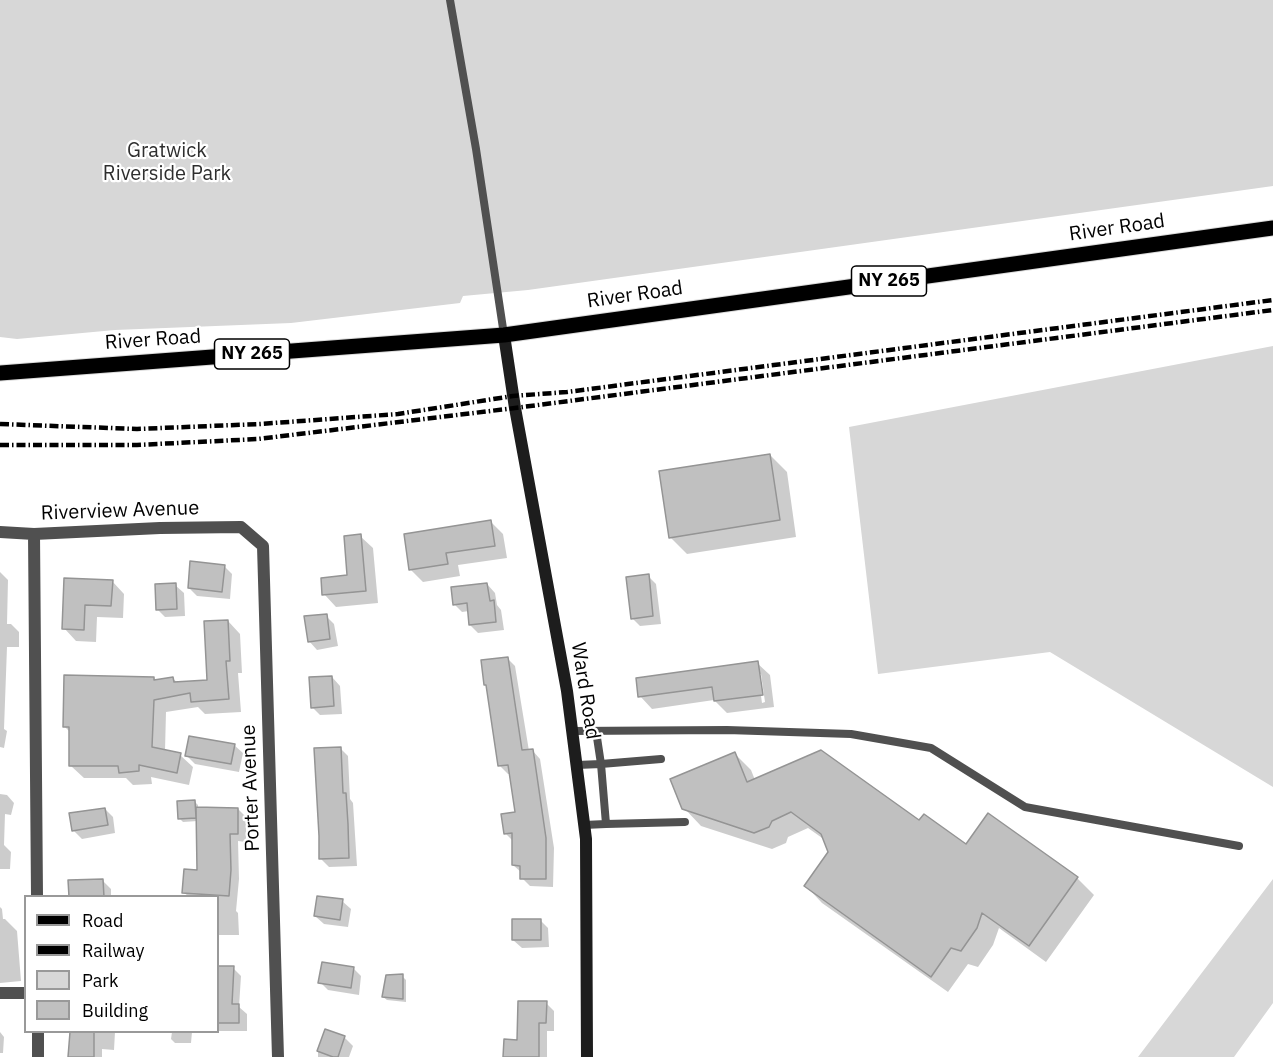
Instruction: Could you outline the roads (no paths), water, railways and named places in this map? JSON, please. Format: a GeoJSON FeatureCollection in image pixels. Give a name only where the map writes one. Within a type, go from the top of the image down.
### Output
{"type":"FeatureCollection","features":[{"type":"Feature","properties":{"kind":"main road","name":"River Road"},"geometry":{"type":"LineString","coordinates":[[0,373],[504,335],[1273,228]]}},
{"type":"Feature","properties":{"kind":"main road","name":"Ward Road"},"geometry":{"type":"LineString","coordinates":[[504,335],[517,419],[567,691],[586,839],[587,1057]]}},
{"type":"Feature","properties":{"kind":"street","name":"Riverview Avenue"},"geometry":{"type":"LineString","coordinates":[[0,532],[34,534],[241,526]]}},
{"type":"Feature","properties":{"kind":"street","name":"Porter Avenue"},"geometry":{"type":"LineString","coordinates":[[241,526],[263,546],[278,1057]]}},
{"type":"Feature","properties":{"kind":"street"},"geometry":{"type":"LineString","coordinates":[[34,534],[37,895]]}},
{"type":"Feature","properties":{"kind":"street"},"geometry":{"type":"LineString","coordinates":[[0,993],[24,993]]}},
{"type":"Feature","properties":{"kind":"street"},"geometry":{"type":"LineString","coordinates":[[38,1033],[38,1057]]}},
{"type":"Feature","properties":{"kind":"lane"},"geometry":{"type":"LineString","coordinates":[[450,0],[476,149],[504,335]]}},
{"type":"Feature","properties":{"kind":"lane"},"geometry":{"type":"LineString","coordinates":[[572,731],[727,730],[851,734],[931,748],[1025,807],[1239,846]]}},
{"type":"Feature","properties":{"kind":"lane"},"geometry":{"type":"LineString","coordinates":[[596,731],[606,824]]}},
{"type":"Feature","properties":{"kind":"lane"},"geometry":{"type":"LineString","coordinates":[[577,765],[661,759]]}},
{"type":"Feature","properties":{"kind":"lane"},"geometry":{"type":"LineString","coordinates":[[584,825],[685,822]]}},
{"type":"Feature","properties":{"kind":"railway"},"geometry":{"type":"LineString","coordinates":[[0,424],[137,429],[260,424],[398,414],[513,396],[567,392],[1273,300]]}},
{"type":"Feature","properties":{"kind":"railway"},"geometry":{"type":"LineString","coordinates":[[0,445],[137,445],[258,439],[1273,310]]}},
{"type":"Feature","properties":{"kind":"park label","name":"Gratwick Riverside Park"},"geometry":{"type":"Point","coordinates":[167,162]}}]}
